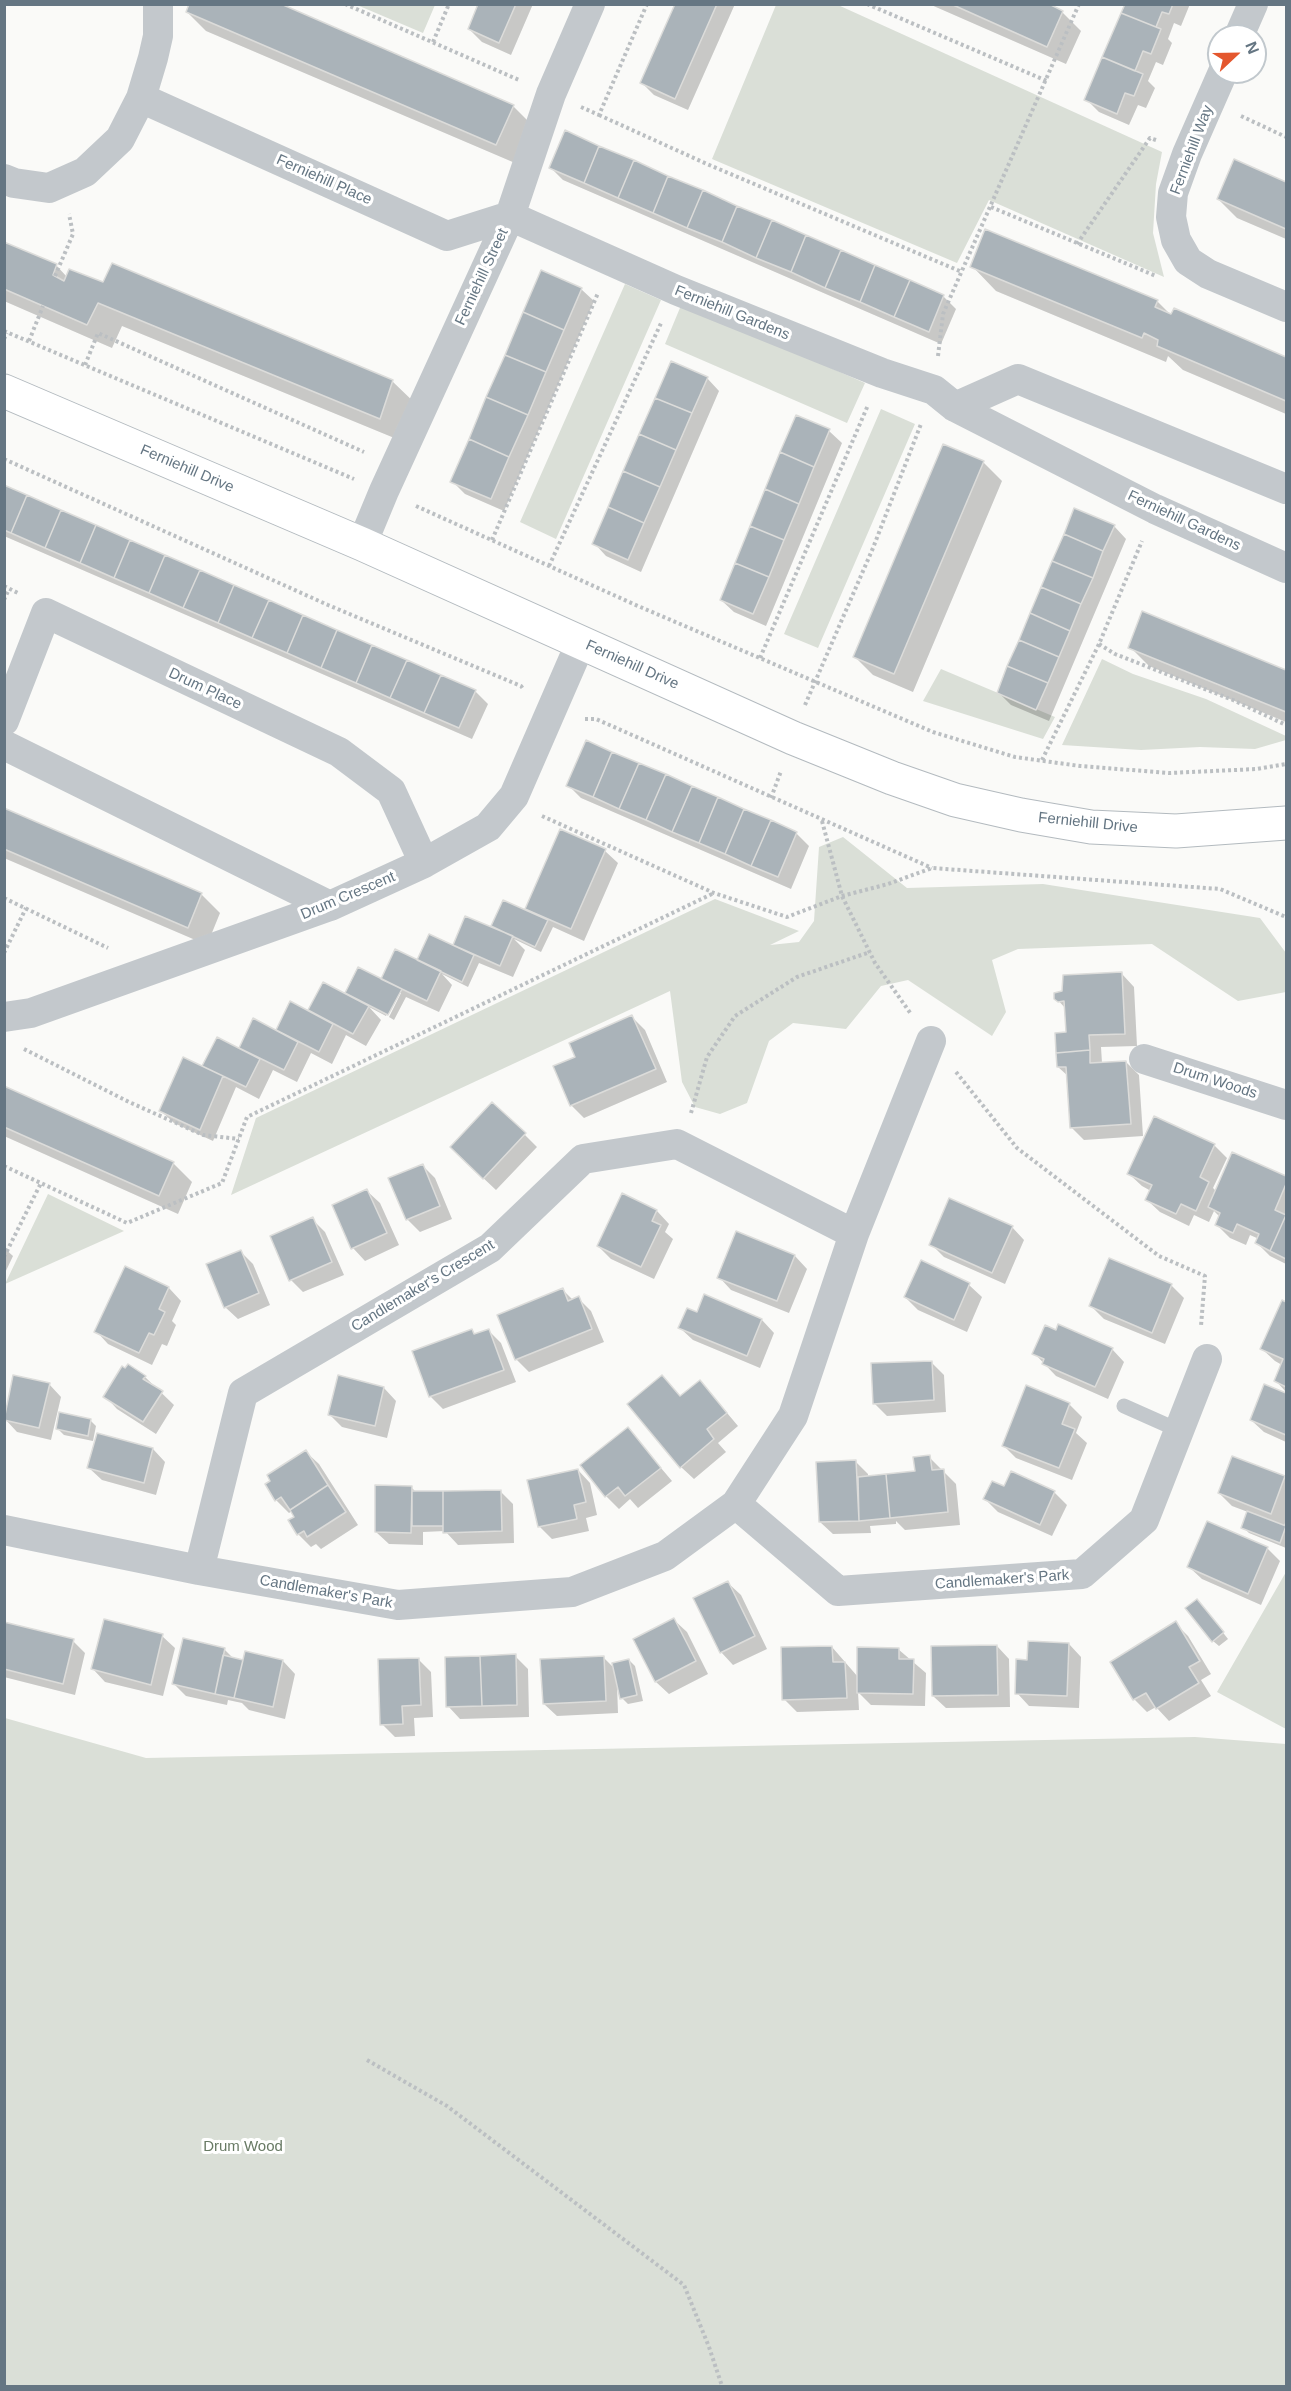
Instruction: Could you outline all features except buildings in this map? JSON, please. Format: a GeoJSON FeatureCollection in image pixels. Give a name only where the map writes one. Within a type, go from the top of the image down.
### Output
{"type":"FeatureCollection","features":[{"type":"Feature","properties":{"kind":"main road","name":"Ferniehill Drive"},"geometry":{"type":"LineString","coordinates":[[4,390],[362,544],[793,738],[892,778],[956,800],[1021,815],[1091,827],[1176,831],[1287,823]]}},
{"type":"Feature","properties":{"kind":"street"},"geometry":{"type":"LineString","coordinates":[[4,179],[14,183],[49,188],[85,172],[120,139],[141,98],[158,36],[158,4]]}},
{"type":"Feature","properties":{"kind":"street","name":"Ferniehill Street"},"geometry":{"type":"LineString","coordinates":[[362,544],[510,216],[551,94],[590,4]]}},
{"type":"Feature","properties":{"kind":"street"},"geometry":{"type":"LineString","coordinates":[[1244,24],[1253,4]]}},
{"type":"Feature","properties":{"kind":"street","name":"Ferniehill Way"},"geometry":{"type":"LineString","coordinates":[[1188,261],[1176,240],[1171,216],[1173,194],[1187,154],[1218,84]]}},
{"type":"Feature","properties":{"kind":"street","name":"Ferniehill Place"},"geometry":{"type":"LineString","coordinates":[[141,98],[447,236],[510,216]]}},
{"type":"Feature","properties":{"kind":"street","name":"Ferniehill Gardens"},"geometry":{"type":"LineString","coordinates":[[510,216],[676,290],[944,398],[1155,509],[1287,568]]}},
{"type":"Feature","properties":{"kind":"street"},"geometry":{"type":"LineString","coordinates":[[1188,261],[1208,274],[1287,307]]}},
{"type":"Feature","properties":{"kind":"street"},"geometry":{"type":"LineString","coordinates":[[944,398],[1018,379],[1287,489]]}},
{"type":"Feature","properties":{"kind":"street","name":"Drum Place"},"geometry":{"type":"LineString","coordinates":[[4,721],[46,613],[339,752],[391,791],[424,863]]}},
{"type":"Feature","properties":{"kind":"street","name":"Drum Crescent"},"geometry":{"type":"LineString","coordinates":[[10,1031],[31,1013],[330,906],[424,863],[488,827],[514,796],[581,642]]}},
{"type":"Feature","properties":{"kind":"street"},"geometry":{"type":"LineString","coordinates":[[4,745],[330,906]]}},
{"type":"Feature","properties":{"kind":"street","name":"Candlemaker's Park"},"geometry":{"type":"LineString","coordinates":[[4,1530],[200,1570],[398,1605],[572,1592],[665,1556],[736,1504],[793,1416],[854,1234],[931,1041]]}},
{"type":"Feature","properties":{"kind":"street","name":"Drum Woods"},"geometry":{"type":"LineString","coordinates":[[1144,1059],[1286,1104]]}},
{"type":"Feature","properties":{"kind":"street"},"geometry":{"type":"LineString","coordinates":[[677,1144],[854,1234]]}},
{"type":"Feature","properties":{"kind":"street","name":"Candlemaker's Crescent"},"geometry":{"type":"LineString","coordinates":[[200,1570],[243,1393],[490,1248],[583,1159],[677,1144]]}},
{"type":"Feature","properties":{"kind":"street","name":"Candlemaker's Park"},"geometry":{"type":"LineString","coordinates":[[736,1504],[838,1592],[1082,1574],[1144,1520],[1208,1359]]}},
{"type":"Feature","properties":{"kind":"lane"},"geometry":{"type":"LineString","coordinates":[[1124,1406],[1178,1431]]}},
{"type":"Feature","properties":{"kind":"path"},"geometry":{"type":"LineString","coordinates":[[345,4],[707,164],[962,272]]}},
{"type":"Feature","properties":{"kind":"path"},"geometry":{"type":"LineString","coordinates":[[433,43],[449,4]]}},
{"type":"Feature","properties":{"kind":"path"},"geometry":{"type":"LineString","coordinates":[[599,115],[647,4]]}},
{"type":"Feature","properties":{"kind":"path"},"geometry":{"type":"LineString","coordinates":[[867,4],[1047,81]]}},
{"type":"Feature","properties":{"kind":"path"},"geometry":{"type":"LineString","coordinates":[[814,681],[873,548],[944,398],[943,314],[1079,4]]}},
{"type":"Feature","properties":{"kind":"path"},"geometry":{"type":"LineString","coordinates":[[1211,100],[1287,137]]}},
{"type":"Feature","properties":{"kind":"path"},"geometry":{"type":"LineString","coordinates":[[1077,244],[1150,138],[1187,154]]}},
{"type":"Feature","properties":{"kind":"path"},"geometry":{"type":"LineString","coordinates":[[55,276],[73,234],[63,182]]}},
{"type":"Feature","properties":{"kind":"path"},"geometry":{"type":"LineString","coordinates":[[991,207],[1176,285],[1188,261]]}},
{"type":"Feature","properties":{"kind":"path"},"geometry":{"type":"LineString","coordinates":[[492,540],[612,262]]}},
{"type":"Feature","properties":{"kind":"path"},"geometry":{"type":"LineString","coordinates":[[549,566],[676,290]]}},
{"type":"Feature","properties":{"kind":"path"},"geometry":{"type":"LineString","coordinates":[[29,341],[43,306]]}},
{"type":"Feature","properties":{"kind":"path"},"geometry":{"type":"LineString","coordinates":[[4,339],[6,332],[85,365],[390,479]]}},
{"type":"Feature","properties":{"kind":"path"},"geometry":{"type":"LineString","coordinates":[[85,365],[98,333],[390,479],[492,540],[858,702],[933,732],[1015,757],[1169,773],[1257,769],[1287,764]]}},
{"type":"Feature","properties":{"kind":"path"},"geometry":{"type":"LineString","coordinates":[[760,658],[882,373]]}},
{"type":"Feature","properties":{"kind":"path"},"geometry":{"type":"LineString","coordinates":[[4,459],[328,605],[521,686],[549,718],[596,719],[932,868],[1220,889],[1287,917]]}},
{"type":"Feature","properties":{"kind":"path"},"geometry":{"type":"LineString","coordinates":[[1042,760],[1099,644],[1155,509]]}},
{"type":"Feature","properties":{"kind":"path"},"geometry":{"type":"LineString","coordinates":[[4,600],[9,589]]}},
{"type":"Feature","properties":{"kind":"path"},"geometry":{"type":"LineString","coordinates":[[1099,644],[1115,654],[1233,700],[1287,725]]}},
{"type":"Feature","properties":{"kind":"path"},"geometry":{"type":"LineString","coordinates":[[514,796],[534,812],[714,893],[788,917],[842,896],[932,868]]}},
{"type":"Feature","properties":{"kind":"path"},"geometry":{"type":"LineString","coordinates":[[822,821],[842,896],[875,963],[931,1041],[1017,1148],[1159,1256],[1205,1276],[1200,1335],[1208,1359]]}},
{"type":"Feature","properties":{"kind":"path"},"geometry":{"type":"LineString","coordinates":[[4,1166],[127,1223],[222,1183],[247,1117],[714,893]]}},
{"type":"Feature","properties":{"kind":"path"},"geometry":{"type":"LineString","coordinates":[[4,898],[112,950],[143,973]]}},
{"type":"Feature","properties":{"kind":"path"},"geometry":{"type":"LineString","coordinates":[[4,953],[26,908]]}},
{"type":"Feature","properties":{"kind":"path"},"geometry":{"type":"LineString","coordinates":[[677,1144],[693,1108],[707,1057],[735,1016],[797,977],[870,952]]}},
{"type":"Feature","properties":{"kind":"path"},"geometry":{"type":"LineString","coordinates":[[10,1031],[129,1102],[203,1135],[239,1139]]}},
{"type":"Feature","properties":{"kind":"path"},"geometry":{"type":"LineString","coordinates":[[4,1257],[41,1183]]}},
{"type":"Feature","properties":{"kind":"path"},"geometry":{"type":"LineString","coordinates":[[367,2060],[447,2106],[684,2285],[710,2347],[722,2386]]}},
{"type":"Feature","properties":{"kind":"green space"},"geometry":{"type":"Polygon","coordinates":[[[357,5],[435,5],[423,33],[357,5]]]}},
{"type":"Feature","properties":{"kind":"green space"},"geometry":{"type":"Polygon","coordinates":[[[776,5],[838,5],[1162,152],[1156,184],[1153,233],[1164,277],[989,200],[957,263],[712,159],[776,5]]]}},
{"type":"Feature","properties":{"kind":"green space"},"geometry":{"type":"Polygon","coordinates":[[[625,284],[661,300],[556,539],[520,522],[625,284]]]}},
{"type":"Feature","properties":{"kind":"green space"},"geometry":{"type":"Polygon","coordinates":[[[682,303],[865,383],[847,423],[665,344],[682,303]]]}},
{"type":"Feature","properties":{"kind":"green space"},"geometry":{"type":"Polygon","coordinates":[[[881,409],[915,424],[818,648],[784,634],[881,409]]]}},
{"type":"Feature","properties":{"kind":"green space"},"geometry":{"type":"Polygon","coordinates":[[[1102,659],[1133,674],[1206,699],[1286,736],[1286,740],[1255,749],[1200,747],[1141,750],[1062,745],[1102,659]]]}},
{"type":"Feature","properties":{"kind":"green space"},"geometry":{"type":"Polygon","coordinates":[[[941,669],[1055,717],[1043,739],[923,701],[941,669]]]}},
{"type":"Feature","properties":{"kind":"green space"},"geometry":{"type":"Polygon","coordinates":[[[843,837],[907,888],[1043,884],[1260,918],[1286,953],[1286,992],[1238,1001],[1152,944],[1018,949],[992,960],[1006,1012],[992,1036],[908,980],[881,986],[846,1029],[793,1023],[769,1041],[747,1103],[720,1114],[695,1107],[682,1082],[670,991],[231,1195],[256,1118],[715,899],[799,931],[770,945],[799,942],[814,921],[819,847],[843,837]]]}},
{"type":"Feature","properties":{"kind":"green space"},"geometry":{"type":"Polygon","coordinates":[[[48,1194],[124,1231],[5,1284],[48,1194]]]}},
{"type":"Feature","properties":{"kind":"green space"},"geometry":{"type":"Polygon","coordinates":[[[1286,1572],[1286,1729],[1217,1692],[1286,1572]]]}},
{"type":"Feature","properties":{"kind":"green space","name":"Drum Wood"},"geometry":{"type":"Polygon","coordinates":[[[5,1718],[146,1758],[1195,1737],[1286,1744],[1286,2386],[5,2386],[5,1718]]]}}]}
